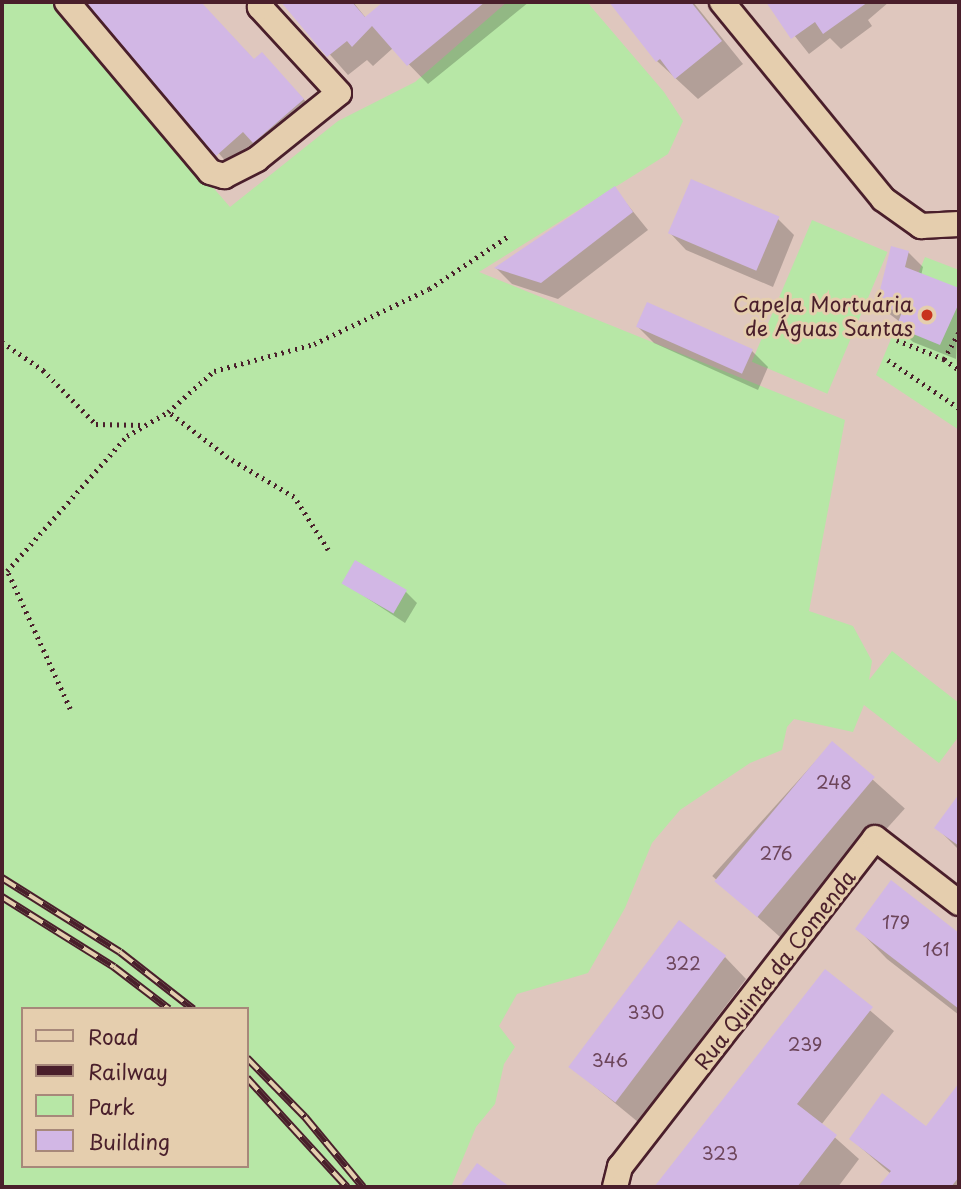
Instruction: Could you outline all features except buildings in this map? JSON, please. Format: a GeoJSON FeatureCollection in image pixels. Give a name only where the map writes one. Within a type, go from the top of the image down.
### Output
{"type":"FeatureCollection","features":[{"type":"Feature","properties":{"kind":"street"},"geometry":{"type":"LineString","coordinates":[[67,2],[210,172],[224,176],[257,159],[339,93],[260,7],[262,2]]}},
{"type":"Feature","properties":{"kind":"street"},"geometry":{"type":"LineString","coordinates":[[722,2],[883,199],[921,226],[959,224]]}},
{"type":"Feature","properties":{"kind":"street","name":"Rua Quinta da Comenda"},"geometry":{"type":"LineString","coordinates":[[615,1187],[620,1167],[875,838],[959,903]]}},
{"type":"Feature","properties":{"kind":"path"},"geometry":{"type":"LineString","coordinates":[[70,709],[7,571],[127,436],[168,412],[214,371],[314,344],[429,289],[510,234]]}},
{"type":"Feature","properties":{"kind":"path"},"geometry":{"type":"LineString","coordinates":[[944,359],[959,332]]}},
{"type":"Feature","properties":{"kind":"path"},"geometry":{"type":"LineString","coordinates":[[897,340],[944,359],[959,370]]}},
{"type":"Feature","properties":{"kind":"path"},"geometry":{"type":"LineString","coordinates":[[2,342],[43,370],[96,424],[145,425]]}},
{"type":"Feature","properties":{"kind":"path"},"geometry":{"type":"LineString","coordinates":[[888,360],[959,408]]}},
{"type":"Feature","properties":{"kind":"path"},"geometry":{"type":"LineString","coordinates":[[168,412],[228,458],[294,497],[328,550]]}},
{"type":"Feature","properties":{"kind":"green space"},"geometry":{"type":"Polygon","coordinates":[[[2,2],[63,2],[74,27],[230,207],[338,121],[415,82],[507,2],[587,2],[664,92],[683,121],[668,154],[479,272],[845,420],[809,611],[853,626],[872,661],[869,680],[892,651],[959,703],[959,736],[939,763],[864,705],[853,732],[794,719],[787,727],[782,750],[750,763],[680,810],[652,843],[625,908],[588,973],[517,994],[499,1026],[515,1047],[504,1064],[495,1104],[476,1127],[451,1187],[2,1187],[2,2]]]}},
{"type":"Feature","properties":{"kind":"green space"},"geometry":{"type":"Polygon","coordinates":[[[812,220],[887,252],[827,394],[752,362],[812,220]]]}},
{"type":"Feature","properties":{"kind":"green space"},"geometry":{"type":"Polygon","coordinates":[[[925,257],[959,270],[959,430],[876,375],[925,257]]]}},
{"type":"Feature","properties":{"kind":"railway"},"geometry":{"type":"LineString","coordinates":[[2,878],[120,952],[190,1007]]}},
{"type":"Feature","properties":{"kind":"railway"},"geometry":{"type":"LineString","coordinates":[[2,897],[114,967],[166,1007]]}},
{"type":"Feature","properties":{"kind":"railway"},"geometry":{"type":"LineString","coordinates":[[248,1059],[305,1117],[363,1187]]}},
{"type":"Feature","properties":{"kind":"railway"},"geometry":{"type":"LineString","coordinates":[[248,1079],[347,1187]]}},
{"type":"Feature","properties":{"kind":"place","name":"Capela Mortuária de Águas Santas"},"geometry":{"type":"Point","coordinates":[927,315]}}]}
